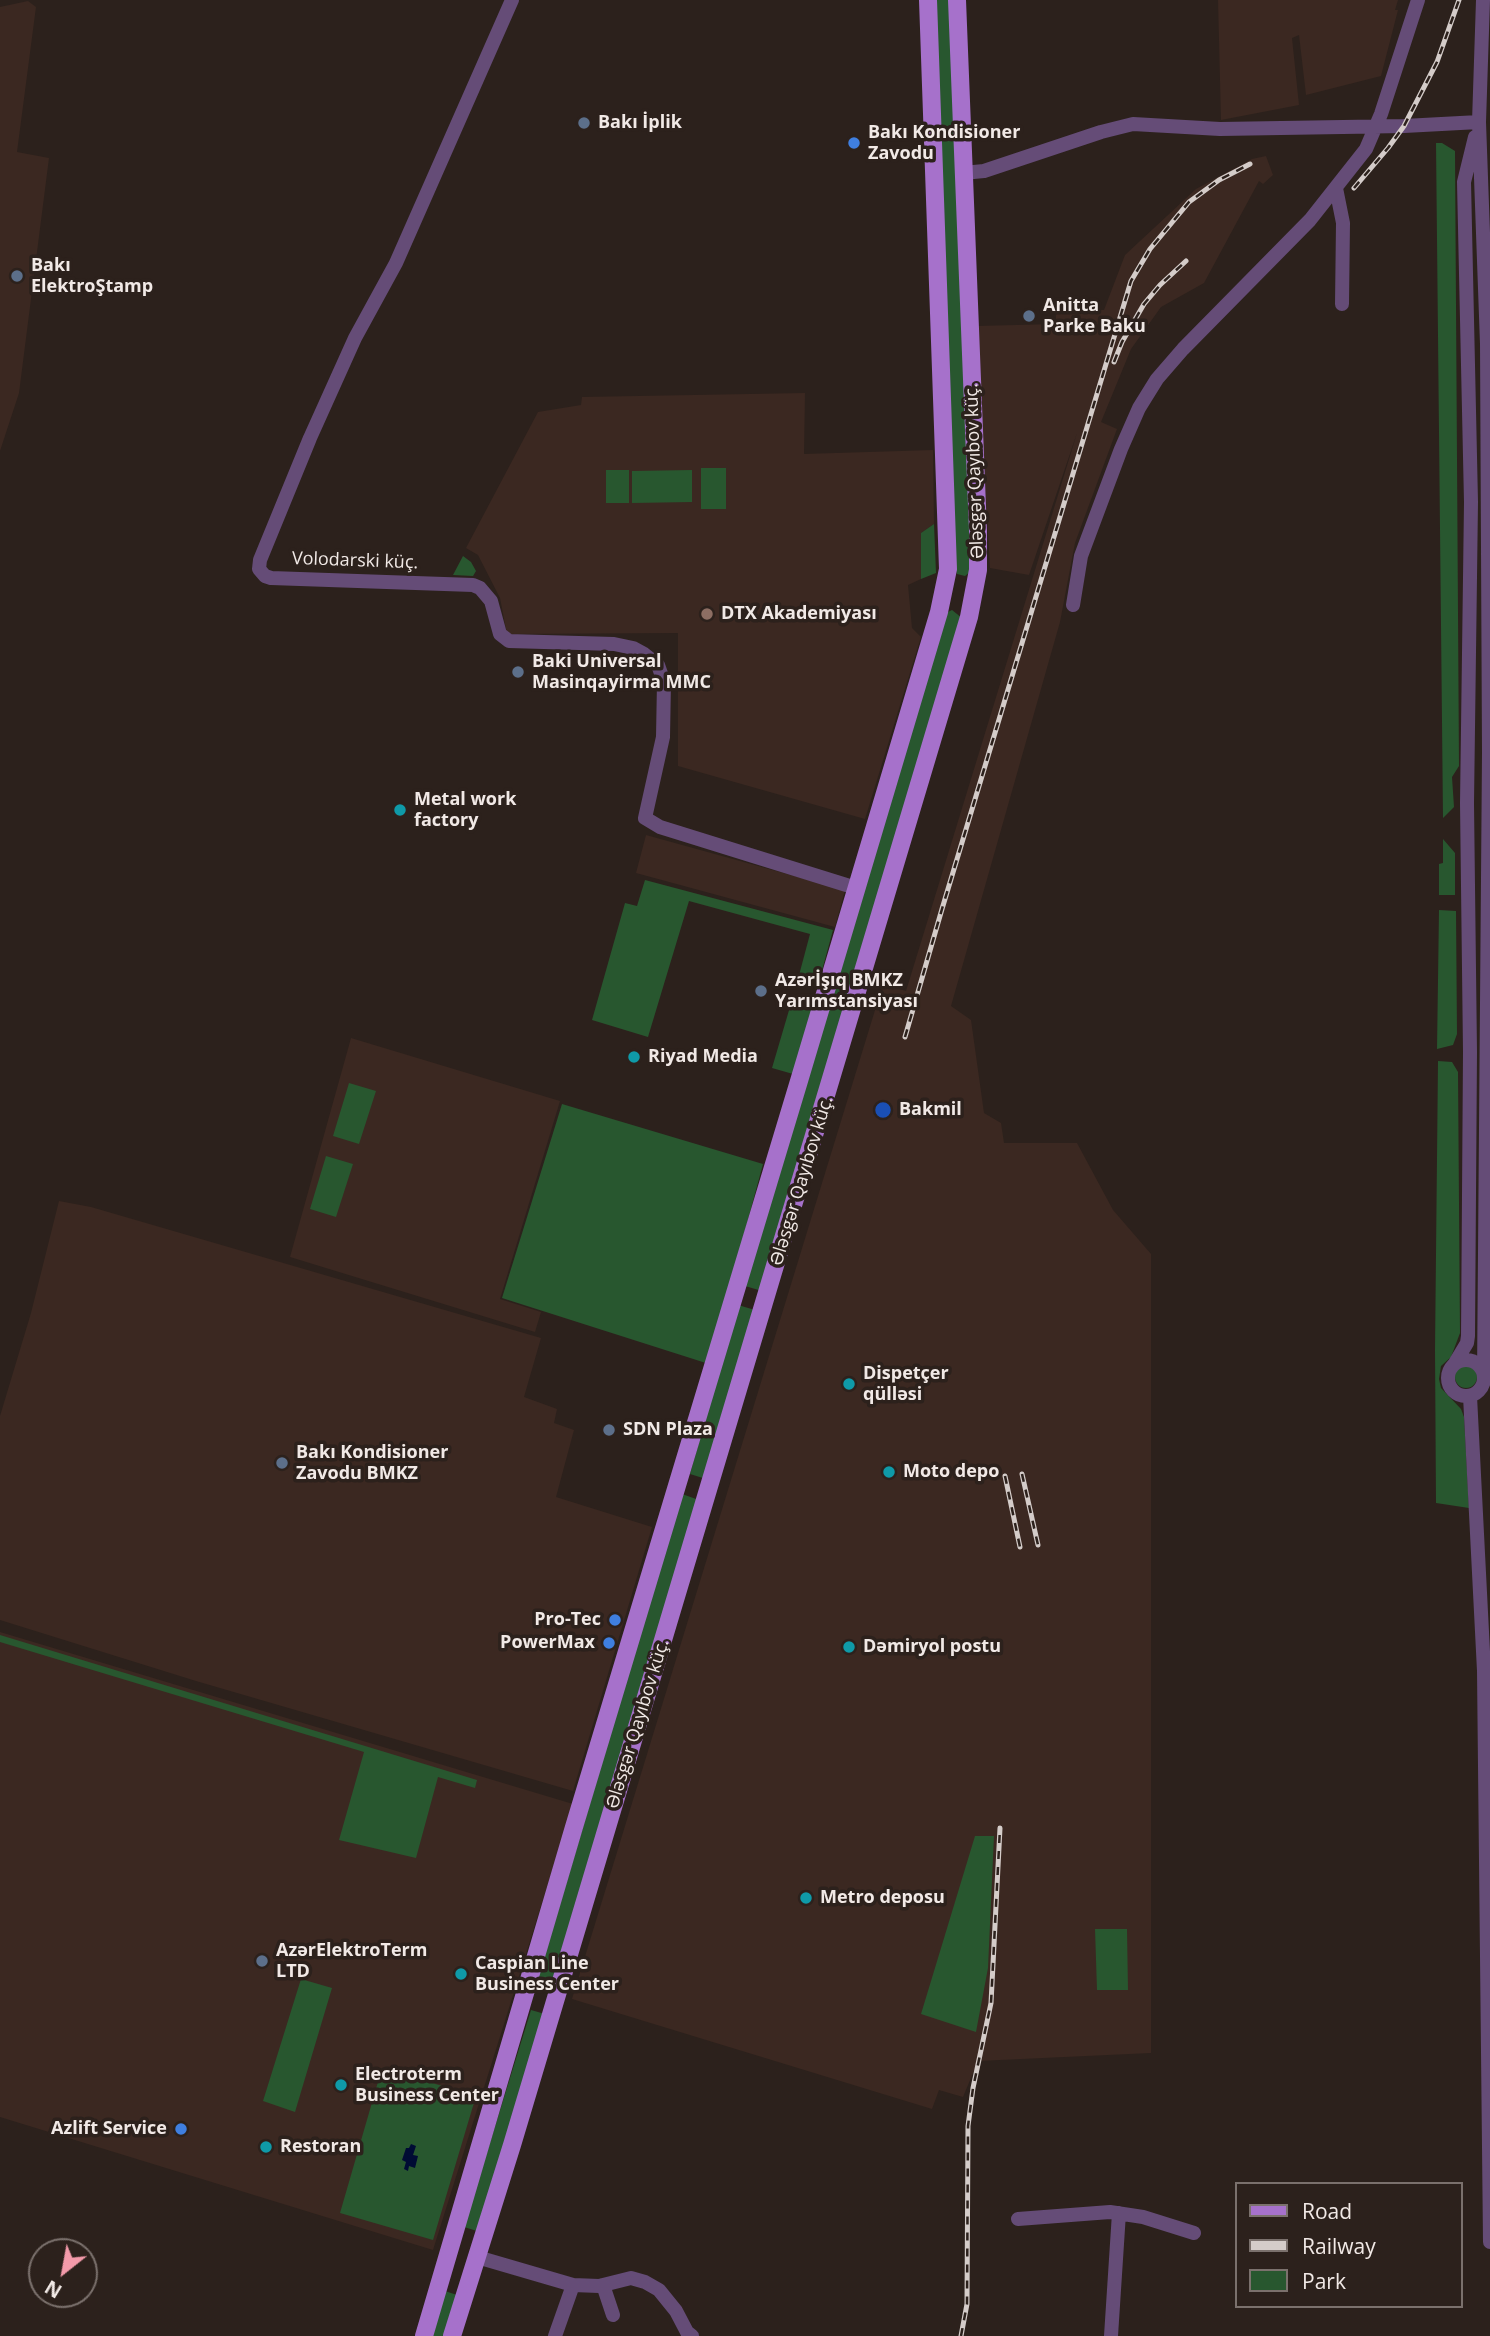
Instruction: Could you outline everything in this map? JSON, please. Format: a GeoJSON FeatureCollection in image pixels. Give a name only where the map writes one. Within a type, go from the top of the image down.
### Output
{"type":"FeatureCollection","features":[{"type":"Feature","properties":{"kind":"main road","name":"Ələsgər Qayıbov küç."},"geometry":{"type":"LineString","coordinates":[[424,2336],[940,605],[948,569],[929,0]]}},
{"type":"Feature","properties":{"kind":"main road","name":"Ələsgər Qayıbov küç."},"geometry":{"type":"LineString","coordinates":[[452,2336],[970,617],[978,570],[978,531],[957,0]]}},
{"type":"Feature","properties":{"kind":"main road"},"geometry":{"type":"LineString","coordinates":[[948,569],[955,581],[964,583],[971,581],[978,570]]}},
{"type":"Feature","properties":{"kind":"main road"},"geometry":{"type":"LineString","coordinates":[[940,605],[948,601],[957,602],[967,610],[970,617]]}},
{"type":"Feature","properties":{"kind":"main road"},"geometry":{"type":"LineString","coordinates":[[734,1294],[764,1304]]}},
{"type":"Feature","properties":{"kind":"main road"},"geometry":{"type":"LineString","coordinates":[[678,1480],[709,1490]]}},
{"type":"Feature","properties":{"kind":"main road"},"geometry":{"type":"LineString","coordinates":[[526,1995],[554,2004]]}},
{"type":"Feature","properties":{"kind":"main road"},"geometry":{"type":"LineString","coordinates":[[446,2263],[477,2257]]}},
{"type":"Feature","properties":{"kind":"street","name":"Volodarski küç."},"geometry":{"type":"LineString","coordinates":[[512,0],[396,263],[349,350],[280,511],[260,560],[259,569],[261,574],[271,578],[473,585],[480,588],[491,601],[500,634],[509,641],[614,644],[633,648],[658,665],[664,682],[663,737],[645,818],[660,827],[856,888]]}},
{"type":"Feature","properties":{"kind":"street"},"geometry":{"type":"LineString","coordinates":[[1073,605],[1082,556],[1139,408],[1157,379],[1183,349],[1310,220],[1366,149],[1377,127],[1418,0]]}},
{"type":"Feature","properties":{"kind":"street"},"geometry":{"type":"LineString","coordinates":[[1479,122],[1464,182],[1471,502],[1467,803],[1470,1039],[1468,1336],[1467,1343],[1448,1373],[1449,1385],[1458,1394],[1470,1396],[1481,1389],[1484,1377],[1489,753],[1487,344],[1479,122],[1483,0]]}},
{"type":"Feature","properties":{"kind":"street"},"geometry":{"type":"LineString","coordinates":[[963,173],[984,171],[1133,124],[1220,129],[1377,127],[1479,122]]}},
{"type":"Feature","properties":{"kind":"street"},"geometry":{"type":"LineString","coordinates":[[1336,188],[1343,223],[1342,304]]}},
{"type":"Feature","properties":{"kind":"street"},"geometry":{"type":"LineString","coordinates":[[1455,1363],[1471,1360],[1480,1367],[1484,1377]]}},
{"type":"Feature","properties":{"kind":"street"},"geometry":{"type":"LineString","coordinates":[[1470,1396],[1484,1671],[1490,2242]]}},
{"type":"Feature","properties":{"kind":"street"},"geometry":{"type":"LineString","coordinates":[[1111,2336],[1119,2213]]}},
{"type":"Feature","properties":{"kind":"street"},"geometry":{"type":"LineString","coordinates":[[1017,2219],[1119,2213],[1143,2217],[1194,2233]]}},
{"type":"Feature","properties":{"kind":"street"},"geometry":{"type":"LineString","coordinates":[[477,2257],[573,2285],[603,2285],[631,2278],[645,2282],[659,2290],[692,2336]]}},
{"type":"Feature","properties":{"kind":"street"},"geometry":{"type":"LineString","coordinates":[[555,2336],[573,2285]]}},
{"type":"Feature","properties":{"kind":"street"},"geometry":{"type":"LineString","coordinates":[[603,2285],[613,2315]]}},
{"type":"Feature","properties":{"kind":"shaded area"},"geometry":{"type":"Polygon","coordinates":[[[1218,0],[1398,0],[1395,10],[1398,10],[1381,76],[1306,95],[1299,35],[1292,38],[1299,105],[1221,120],[1218,0]]]}},
{"type":"Feature","properties":{"kind":"shaded area","name":"Bakı ElektroŞtamp"},"geometry":{"type":"Polygon","coordinates":[[[28,1],[36,7],[17,152],[49,158],[19,393],[0,451],[0,7],[28,1]]]}},
{"type":"Feature","properties":{"kind":"shaded area"},"geometry":{"type":"Polygon","coordinates":[[[1266,156],[1273,175],[1263,184],[1259,181],[1204,283],[1161,307],[1131,349],[1101,422],[1117,429],[1075,543],[1060,622],[951,1006],[971,1020],[984,1113],[1001,1123],[1004,1143],[1077,1143],[1113,1210],[1151,1254],[1151,2053],[978,2061],[963,2097],[939,2090],[932,2109],[572,1999],[883,984],[906,991],[1077,433],[1029,575],[990,568],[976,326],[1056,324],[1056,310],[1104,310],[1125,255],[1196,189],[1252,159],[1266,156]]]}},
{"type":"Feature","properties":{"kind":"shaded area","name":"DTX Akademiyası"},"geometry":{"type":"Polygon","coordinates":[[[805,393],[804,454],[933,450],[934,524],[921,533],[921,579],[908,585],[912,628],[921,637],[865,819],[678,766],[678,633],[507,634],[500,598],[478,555],[466,548],[538,412],[581,405],[582,397],[805,393]]]}},
{"type":"Feature","properties":{"kind":"shaded area"},"geometry":{"type":"Polygon","coordinates":[[[646,835],[845,890],[835,927],[636,873],[646,835]]]}},
{"type":"Feature","properties":{"kind":"shaded area"},"geometry":{"type":"Polygon","coordinates":[[[351,1038],[560,1101],[500,1299],[541,1312],[535,1332],[290,1257],[351,1038]]]}},
{"type":"Feature","properties":{"kind":"shaded area","name":"Bakı Kondisioner Zavodu BMKZ"},"geometry":{"type":"Polygon","coordinates":[[[59,1201],[91,1207],[541,1338],[524,1397],[557,1409],[554,1423],[574,1430],[556,1497],[652,1527],[573,1791],[196,1681],[0,1620],[0,1416],[31,1313],[59,1201]]]}},
{"type":"Feature","properties":{"kind":"shaded area","name":"AzərElektroTerm LTD"},"geometry":{"type":"Polygon","coordinates":[[[0,1632],[573,1804],[433,2250],[0,2117],[0,1632]]]}},
{"type":"Feature","properties":{"kind":"green space"},"geometry":{"type":"Polygon","coordinates":[[[934,0],[951,0],[974,541],[970,572],[965,576],[957,574],[955,567],[934,0]]]}},
{"type":"Feature","properties":{"kind":"green space"},"geometry":{"type":"Polygon","coordinates":[[[1436,143],[1442,143],[1455,151],[1459,766],[1452,777],[1454,807],[1443,818],[1436,143]]]}},
{"type":"Feature","properties":{"kind":"green space"},"geometry":{"type":"Polygon","coordinates":[[[701,468],[726,468],[726,509],[701,509],[701,468]]]}},
{"type":"Feature","properties":{"kind":"green space"},"geometry":{"type":"Polygon","coordinates":[[[606,470],[629,470],[629,503],[606,503],[606,470]]]}},
{"type":"Feature","properties":{"kind":"green space"},"geometry":{"type":"Polygon","coordinates":[[[692,470],[692,502],[632,503],[632,471],[692,470]]]}},
{"type":"Feature","properties":{"kind":"green space"},"geometry":{"type":"Polygon","coordinates":[[[934,524],[936,573],[921,579],[921,533],[934,524]]]}},
{"type":"Feature","properties":{"kind":"green space"},"geometry":{"type":"Polygon","coordinates":[[[463,556],[471,562],[476,571],[473,576],[453,575],[463,556]]]}},
{"type":"Feature","properties":{"kind":"green space"},"geometry":{"type":"Polygon","coordinates":[[[952,610],[962,618],[762,1291],[745,1286],[946,613],[952,610]]]}},
{"type":"Feature","properties":{"kind":"green space"},"geometry":{"type":"Polygon","coordinates":[[[1443,839],[1455,853],[1455,895],[1439,895],[1439,864],[1443,863],[1443,839]]]}},
{"type":"Feature","properties":{"kind":"green space"},"geometry":{"type":"Polygon","coordinates":[[[645,880],[833,930],[818,985],[798,979],[810,934],[689,901],[648,1037],[592,1020],[625,903],[637,906],[645,880]]]}},
{"type":"Feature","properties":{"kind":"green space"},"geometry":{"type":"Polygon","coordinates":[[[1439,910],[1456,911],[1457,1034],[1453,1045],[1437,1049],[1439,910]]]}},
{"type":"Feature","properties":{"kind":"green space"},"geometry":{"type":"Polygon","coordinates":[[[792,1000],[813,1006],[793,1074],[772,1068],[792,1000]]]}},
{"type":"Feature","properties":{"kind":"green space"},"geometry":{"type":"Polygon","coordinates":[[[1438,1061],[1452,1062],[1458,1072],[1460,1333],[1451,1357],[1441,1366],[1439,1379],[1441,1388],[1461,1409],[1464,1417],[1469,1508],[1436,1503],[1438,1061]]]}},
{"type":"Feature","properties":{"kind":"green space"},"geometry":{"type":"Polygon","coordinates":[[[349,1083],[376,1091],[359,1144],[333,1136],[349,1083]]]}},
{"type":"Feature","properties":{"kind":"green space"},"geometry":{"type":"Polygon","coordinates":[[[562,1104],[763,1164],[709,1364],[502,1298],[562,1104]]]}},
{"type":"Feature","properties":{"kind":"green space"},"geometry":{"type":"Polygon","coordinates":[[[326,1156],[353,1164],[336,1217],[310,1209],[326,1156]]]}},
{"type":"Feature","properties":{"kind":"green space"},"geometry":{"type":"Polygon","coordinates":[[[738,1305],[755,1310],[706,1479],[690,1474],[738,1305]]]}},
{"type":"Feature","properties":{"kind":"green space"},"geometry":{"type":"Polygon","coordinates":[[[1466,1366],[1474,1369],[1477,1377],[1474,1385],[1466,1388],[1458,1385],[1455,1377],[1458,1369],[1466,1366]]]}},
{"type":"Feature","properties":{"kind":"green space"},"geometry":{"type":"Polygon","coordinates":[[[682,1494],[699,1500],[552,1989],[536,1985],[682,1494]]]}},
{"type":"Feature","properties":{"kind":"green space"},"geometry":{"type":"Polygon","coordinates":[[[0,1635],[477,1780],[475,1788],[438,1777],[416,1858],[339,1840],[364,1752],[0,1642],[0,1635]]]}},
{"type":"Feature","properties":{"kind":"green space"},"geometry":{"type":"Polygon","coordinates":[[[975,1836],[994,1836],[988,1968],[976,2032],[921,2014],[975,1836]]]}},
{"type":"Feature","properties":{"kind":"green space"},"geometry":{"type":"Polygon","coordinates":[[[1095,1929],[1127,1929],[1128,1990],[1097,1990],[1095,1929]]]}},
{"type":"Feature","properties":{"kind":"green space"},"geometry":{"type":"Polygon","coordinates":[[[301,1979],[332,1988],[295,2112],[263,2101],[301,1979]]]}},
{"type":"Feature","properties":{"kind":"green space"},"geometry":{"type":"Polygon","coordinates":[[[531,2010],[545,2014],[477,2231],[464,2227],[531,2010]]]}},
{"type":"Feature","properties":{"kind":"green space"},"geometry":{"type":"Polygon","coordinates":[[[382,2068],[476,2096],[433,2240],[340,2213],[382,2068]]]}},
{"type":"Feature","properties":{"kind":"green space"},"geometry":{"type":"Polygon","coordinates":[[[445,2291],[457,2295],[445,2336],[431,2336],[445,2291]]]}},
{"type":"Feature","properties":{"kind":"water"},"geometry":{"type":"Polygon","coordinates":[[[411,2144],[416,2146],[413,2155],[418,2156],[415,2168],[409,2166],[408,2171],[404,2169],[406,2162],[402,2160],[406,2148],[411,2144]]]}},
{"type":"Feature","properties":{"kind":"railway"},"geometry":{"type":"LineString","coordinates":[[1354,188],[1404,126],[1437,62],[1459,0]]}},
{"type":"Feature","properties":{"kind":"railway"},"geometry":{"type":"LineString","coordinates":[[905,1037],[1131,281],[1150,249],[1189,202],[1219,180],[1250,164]]}},
{"type":"Feature","properties":{"kind":"railway"},"geometry":{"type":"LineString","coordinates":[[1114,362],[1144,304],[1186,261]]}},
{"type":"Feature","properties":{"kind":"railway"},"geometry":{"type":"LineString","coordinates":[[1022,1474],[1038,1545]]}},
{"type":"Feature","properties":{"kind":"railway"},"geometry":{"type":"LineString","coordinates":[[1005,1476],[1020,1547]]}},
{"type":"Feature","properties":{"kind":"railway"},"geometry":{"type":"LineString","coordinates":[[961,2336],[967,2304],[968,2126],[991,2003],[1000,1828]]}},
{"type":"Feature","properties":{"kind":"place","name":"Bakı İplik"},"geometry":{"type":"Point","coordinates":[584,123]}},
{"type":"Feature","properties":{"kind":"place","name":"Bakı Kondisioner Zavodu"},"geometry":{"type":"Point","coordinates":[854,143]}},
{"type":"Feature","properties":{"kind":"place","name":"Bakı ElektroŞtamp"},"geometry":{"type":"Point","coordinates":[17,276]}},
{"type":"Feature","properties":{"kind":"place","name":"Anitta Parke Baku"},"geometry":{"type":"Point","coordinates":[1029,316]}},
{"type":"Feature","properties":{"kind":"place","name":"DTX Akademiyası"},"geometry":{"type":"Point","coordinates":[707,614]}},
{"type":"Feature","properties":{"kind":"place","name":"Baki Universal Masinqayirma MMC"},"geometry":{"type":"Point","coordinates":[518,672]}},
{"type":"Feature","properties":{"kind":"place","name":"Metal work factory"},"geometry":{"type":"Point","coordinates":[400,810]}},
{"type":"Feature","properties":{"kind":"place","name":"Azərİşıq BMKZ Yarımstansiyası"},"geometry":{"type":"Point","coordinates":[761,991]}},
{"type":"Feature","properties":{"kind":"place","name":"Riyad Media"},"geometry":{"type":"Point","coordinates":[634,1057]}},
{"type":"Feature","properties":{"kind":"place","name":"Bakmil"},"geometry":{"type":"Point","coordinates":[883,1110]}},
{"type":"Feature","properties":{"kind":"place","name":"Dispetçer qülləsi"},"geometry":{"type":"Point","coordinates":[849,1384]}},
{"type":"Feature","properties":{"kind":"place","name":"SDN Plaza"},"geometry":{"type":"Point","coordinates":[609,1430]}},
{"type":"Feature","properties":{"kind":"place","name":"Bakı Kondisioner Zavodu BMKZ"},"geometry":{"type":"Point","coordinates":[282,1463]}},
{"type":"Feature","properties":{"kind":"place","name":"Moto depo"},"geometry":{"type":"Point","coordinates":[889,1472]}},
{"type":"Feature","properties":{"kind":"place","name":"Pro-Tec"},"geometry":{"type":"Point","coordinates":[615,1620]}},
{"type":"Feature","properties":{"kind":"place","name":"PowerMax"},"geometry":{"type":"Point","coordinates":[609,1643]}},
{"type":"Feature","properties":{"kind":"place","name":"Dəmiryol postu"},"geometry":{"type":"Point","coordinates":[849,1647]}},
{"type":"Feature","properties":{"kind":"place","name":"Metro deposu"},"geometry":{"type":"Point","coordinates":[806,1898]}},
{"type":"Feature","properties":{"kind":"place","name":"AzərElektroTerm LTD"},"geometry":{"type":"Point","coordinates":[262,1961]}},
{"type":"Feature","properties":{"kind":"place","name":"Caspian Line Business Center"},"geometry":{"type":"Point","coordinates":[461,1974]}},
{"type":"Feature","properties":{"kind":"place","name":"Electroterm Business Center"},"geometry":{"type":"Point","coordinates":[341,2085]}},
{"type":"Feature","properties":{"kind":"place","name":"Azlift Service"},"geometry":{"type":"Point","coordinates":[181,2129]}},
{"type":"Feature","properties":{"kind":"place","name":"Restoran"},"geometry":{"type":"Point","coordinates":[266,2147]}}]}
